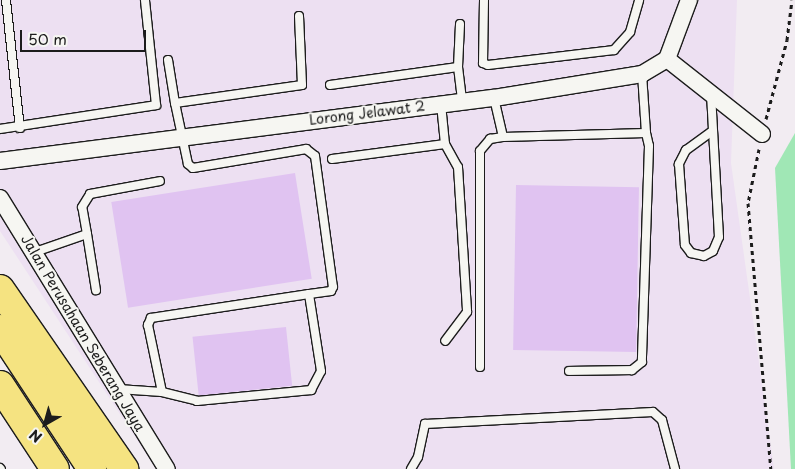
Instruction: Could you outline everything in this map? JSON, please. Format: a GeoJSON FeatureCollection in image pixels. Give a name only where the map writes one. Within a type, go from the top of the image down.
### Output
{"type":"FeatureCollection","features":[{"type":"Feature","properties":{"kind":"highway"},"geometry":{"type":"LineString","coordinates":[[0,288],[124,469]]}},
{"type":"Feature","properties":{"kind":"highway"},"geometry":{"type":"LineString","coordinates":[[0,329],[92,469]]}},
{"type":"Feature","properties":{"kind":"highway"},"geometry":{"type":"LineString","coordinates":[[0,385],[55,469]]}},
{"type":"Feature","properties":{"kind":"street"},"geometry":{"type":"LineString","coordinates":[[689,0],[667,58],[762,134]]}},
{"type":"Feature","properties":{"kind":"street","name":"Lorong Jelawat 2"},"geometry":{"type":"LineString","coordinates":[[0,161],[462,100],[494,98],[642,74],[667,58]]}},
{"type":"Feature","properties":{"kind":"street","name":"Jalan Perusahaan Seberang Jaya"},"geometry":{"type":"LineString","coordinates":[[0,198],[35,252],[115,389],[167,469]]}},
{"type":"Feature","properties":{"kind":"lane"},"geometry":{"type":"LineString","coordinates":[[6,0],[20,128]]}},
{"type":"Feature","properties":{"kind":"lane"},"geometry":{"type":"LineString","coordinates":[[0,129],[20,128],[156,105],[145,0]]}},
{"type":"Feature","properties":{"kind":"lane"},"geometry":{"type":"LineString","coordinates":[[484,0],[483,62],[488,65],[614,50],[630,32],[639,0]]}},
{"type":"Feature","properties":{"kind":"lane"},"geometry":{"type":"LineString","coordinates":[[175,103],[302,85],[299,16]]}},
{"type":"Feature","properties":{"kind":"lane"},"geometry":{"type":"LineString","coordinates":[[460,24],[458,67],[462,100]]}},
{"type":"Feature","properties":{"kind":"lane"},"geometry":{"type":"LineString","coordinates":[[162,392],[148,325],[152,318],[331,291],[333,287],[312,151],[193,168],[175,103],[168,60]]}},
{"type":"Feature","properties":{"kind":"lane"},"geometry":{"type":"LineString","coordinates":[[330,85],[458,67]]}},
{"type":"Feature","properties":{"kind":"lane"},"geometry":{"type":"LineString","coordinates":[[569,372],[632,370],[642,362],[646,133],[642,74]]}},
{"type":"Feature","properties":{"kind":"lane"},"geometry":{"type":"LineString","coordinates":[[710,132],[686,150],[680,164],[685,245],[691,253],[704,256],[713,251],[719,237],[710,132],[711,92]]}},
{"type":"Feature","properties":{"kind":"lane"},"geometry":{"type":"LineString","coordinates":[[494,98],[503,137]]}},
{"type":"Feature","properties":{"kind":"lane"},"geometry":{"type":"LineString","coordinates":[[441,104],[445,144],[458,167],[467,312],[445,341]]}},
{"type":"Feature","properties":{"kind":"lane"},"geometry":{"type":"LineString","coordinates":[[480,367],[480,151],[490,139],[503,137],[646,133]]}},
{"type":"Feature","properties":{"kind":"lane"},"geometry":{"type":"LineString","coordinates":[[332,159],[445,144]]}},
{"type":"Feature","properties":{"kind":"lane"},"geometry":{"type":"LineString","coordinates":[[96,290],[82,207],[90,194],[160,181]]}},
{"type":"Feature","properties":{"kind":"lane"},"geometry":{"type":"LineString","coordinates":[[35,252],[87,234]]}},
{"type":"Feature","properties":{"kind":"lane"},"geometry":{"type":"LineString","coordinates":[[115,389],[162,392],[197,401],[311,390],[321,371],[310,294]]}},
{"type":"Feature","properties":{"kind":"lane"},"geometry":{"type":"LineString","coordinates":[[411,469],[418,457],[425,424],[653,412],[662,420],[675,469]]}},
{"type":"Feature","properties":{"kind":"path"},"geometry":{"type":"LineString","coordinates":[[771,469],[748,203],[762,134],[787,40],[792,0]]}},
{"type":"Feature","properties":{"kind":"shaded area"},"geometry":{"type":"Polygon","coordinates":[[[0,0],[737,0],[731,163],[774,469],[156,469],[0,231],[0,0]]]}},
{"type":"Feature","properties":{"kind":"green space"},"geometry":{"type":"Polygon","coordinates":[[[795,133],[795,469],[791,469],[775,168],[795,133]]]}},
{"type":"Feature","properties":{"kind":"building"},"geometry":{"type":"Polygon","coordinates":[[[295,173],[312,279],[128,308],[111,202],[295,173]]]}},
{"type":"Feature","properties":{"kind":"building"},"geometry":{"type":"Polygon","coordinates":[[[516,185],[639,187],[636,352],[513,350],[516,185]]]}},
{"type":"Feature","properties":{"kind":"building"},"geometry":{"type":"Polygon","coordinates":[[[286,327],[292,386],[199,396],[193,337],[286,327]]]}}]}
